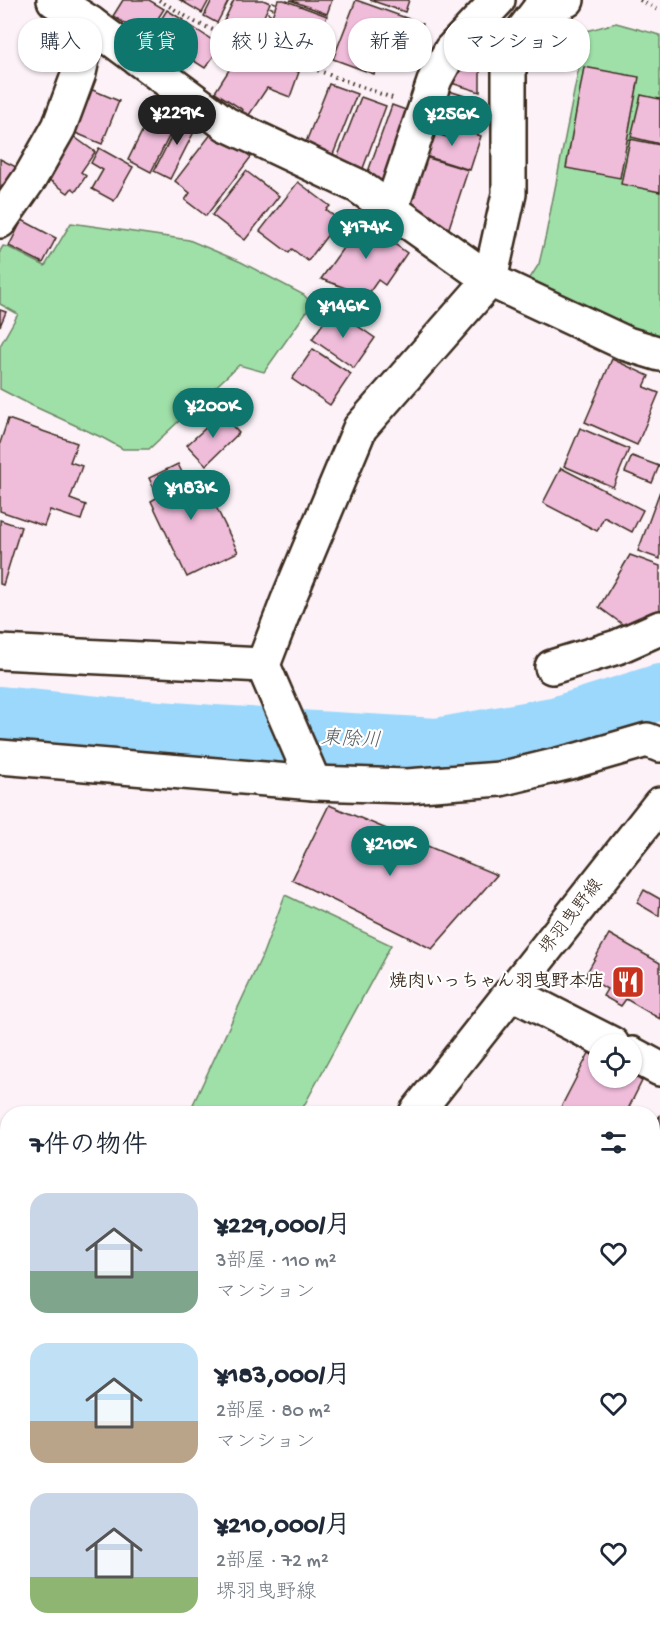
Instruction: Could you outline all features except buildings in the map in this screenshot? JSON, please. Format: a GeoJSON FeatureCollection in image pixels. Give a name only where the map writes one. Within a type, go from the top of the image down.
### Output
{"type":"FeatureCollection","features":[{"type":"Feature","properties":{"kind":"street"},"geometry":{"type":"LineString","coordinates":[[54,0],[82,18]]}},
{"type":"Feature","properties":{"kind":"street"},"geometry":{"type":"LineString","coordinates":[[391,209],[435,79],[451,50],[498,0]]}},
{"type":"Feature","properties":{"kind":"street"},"geometry":{"type":"LineString","coordinates":[[314,783],[263,665],[360,428],[490,280],[509,194],[509,49],[541,7],[567,0]]}},
{"type":"Feature","properties":{"kind":"street"},"geometry":{"type":"LineString","coordinates":[[102,32],[226,124],[358,186],[490,280],[627,344],[660,354]]}},
{"type":"Feature","properties":{"kind":"street"},"geometry":{"type":"LineString","coordinates":[[0,221],[30,178],[59,127],[79,72]]}},
{"type":"Feature","properties":{"kind":"street"},"geometry":{"type":"LineString","coordinates":[[552,667],[617,647],[660,628]]}},
{"type":"Feature","properties":{"kind":"street"},"geometry":{"type":"LineString","coordinates":[[0,652],[263,665]]}},
{"type":"Feature","properties":{"kind":"street"},"geometry":{"type":"LineString","coordinates":[[0,757],[314,783],[408,786],[501,779],[647,740],[660,745]]}},
{"type":"Feature","properties":{"kind":"street","name":"堺羽曳野線"},"geometry":{"type":"LineString","coordinates":[[422,1106],[660,804]]}},
{"type":"Feature","properties":{"kind":"street"},"geometry":{"type":"LineString","coordinates":[[512,993],[592,1034]]}},
{"type":"Feature","properties":{"kind":"street"},"geometry":{"type":"LineString","coordinates":[[642,1059],[660,1069]]}},
{"type":"Feature","properties":{"kind":"path"},"geometry":{"type":"LineString","coordinates":[[159,0],[210,28]]}},
{"type":"Feature","properties":{"kind":"path"},"geometry":{"type":"LineString","coordinates":[[267,18],[275,0]]}},
{"type":"Feature","properties":{"kind":"path"},"geometry":{"type":"LineString","coordinates":[[640,0],[660,11]]}},
{"type":"Feature","properties":{"kind":"path"},"geometry":{"type":"LineString","coordinates":[[323,72],[424,109]]}},
{"type":"Feature","properties":{"kind":"green space"},"geometry":{"type":"Polygon","coordinates":[[[616,23],[660,35],[660,337],[523,289],[539,264],[578,72],[590,72],[590,30],[616,23]]]}},
{"type":"Feature","properties":{"kind":"green space"},"geometry":{"type":"Polygon","coordinates":[[[71,223],[189,240],[241,262],[304,295],[312,304],[264,372],[239,365],[149,449],[123,449],[0,389],[0,346],[18,314],[0,304],[0,251],[3,246],[8,247],[45,266],[71,223]]]}},
{"type":"Feature","properties":{"kind":"green space"},"geometry":{"type":"Polygon","coordinates":[[[285,895],[391,945],[304,1106],[192,1106],[262,956],[285,895]]]}},
{"type":"Feature","properties":{"kind":"waterway","name":"東除川"},"geometry":{"type":"LineString","coordinates":[[0,714],[213,733],[437,746],[558,724],[660,692]]}},
{"type":"Feature","properties":{"kind":"place","name":"焼肉いっちゃん羽曳野本店"},"geometry":{"type":"Point","coordinates":[628,982]}}]}
